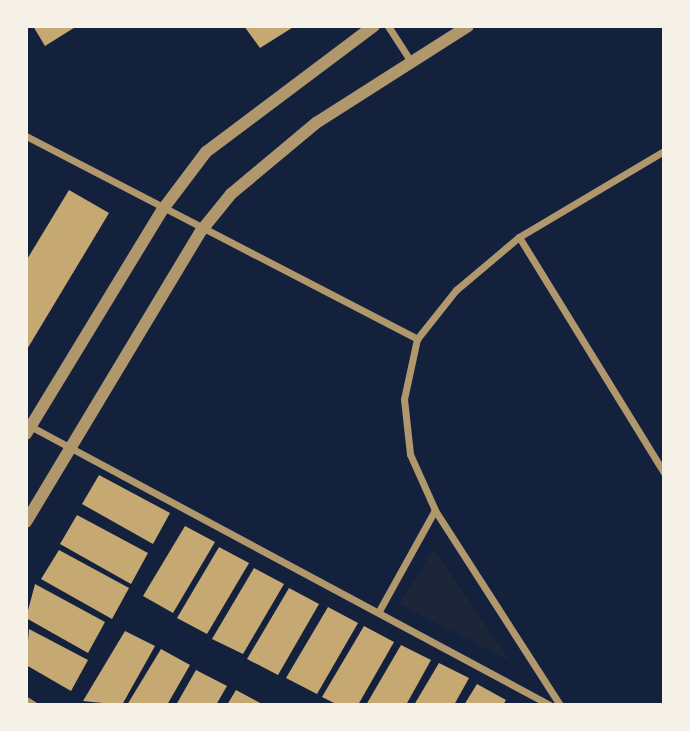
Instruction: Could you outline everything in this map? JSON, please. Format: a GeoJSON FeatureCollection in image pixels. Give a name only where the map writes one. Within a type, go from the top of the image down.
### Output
{"type":"FeatureCollection","features":[{"type":"Feature","properties":{"kind":"street"},"geometry":{"type":"LineString","coordinates":[[374,26],[206,152],[163,209],[28,428],[69,446],[550,705]]}},
{"type":"Feature","properties":{"kind":"street"},"geometry":{"type":"LineString","coordinates":[[388,26],[410,60]]}},
{"type":"Feature","properties":{"kind":"street"},"geometry":{"type":"LineString","coordinates":[[26,522],[69,446],[201,232],[273,156],[410,60],[468,26]]}},
{"type":"Feature","properties":{"kind":"street"},"geometry":{"type":"LineString","coordinates":[[26,136],[201,232],[417,339]]}},
{"type":"Feature","properties":{"kind":"street"},"geometry":{"type":"LineString","coordinates":[[560,705],[435,510],[410,454],[404,399],[417,339],[456,290],[519,237],[664,151]]}},
{"type":"Feature","properties":{"kind":"street"},"geometry":{"type":"LineString","coordinates":[[519,237],[664,473]]}},
{"type":"Feature","properties":{"kind":"street"},"geometry":{"type":"LineString","coordinates":[[379,611],[435,510]]}},
{"type":"Feature","properties":{"kind":"street"},"geometry":{"type":"LineString","coordinates":[[26,700],[34,705]]}},
{"type":"Feature","properties":{"kind":"shaded area"},"geometry":{"type":"Polygon","coordinates":[[[434,549],[510,661],[399,604],[434,549]]]}},
{"type":"Feature","properties":{"kind":"building"},"geometry":{"type":"Polygon","coordinates":[[[33,26],[77,26],[45,46],[33,26]]]}},
{"type":"Feature","properties":{"kind":"building"},"geometry":{"type":"Polygon","coordinates":[[[244,26],[295,26],[260,48],[244,26]]]}},
{"type":"Feature","properties":{"kind":"building"},"geometry":{"type":"Polygon","coordinates":[[[69,190],[109,213],[26,351],[26,261],[69,190]]]}},
{"type":"Feature","properties":{"kind":"building"},"geometry":{"type":"Polygon","coordinates":[[[99,475],[170,513],[153,544],[82,504],[99,475]]]}},
{"type":"Feature","properties":{"kind":"building"},"geometry":{"type":"Polygon","coordinates":[[[77,515],[148,553],[131,584],[60,544],[77,515]]]}},
{"type":"Feature","properties":{"kind":"building"},"geometry":{"type":"Polygon","coordinates":[[[185,526],[215,542],[173,613],[143,596],[185,526]]]}},
{"type":"Feature","properties":{"kind":"building"},"geometry":{"type":"Polygon","coordinates":[[[219,547],[249,563],[207,634],[177,618],[219,547]]]}},
{"type":"Feature","properties":{"kind":"building"},"geometry":{"type":"Polygon","coordinates":[[[59,550],[129,588],[112,619],[41,579],[59,550]]]}},
{"type":"Feature","properties":{"kind":"building"},"geometry":{"type":"Polygon","coordinates":[[[254,568],[284,584],[243,654],[212,639],[254,568]]]}},
{"type":"Feature","properties":{"kind":"building"},"geometry":{"type":"Polygon","coordinates":[[[35,584],[105,622],[88,653],[26,618],[35,584]]]}},
{"type":"Feature","properties":{"kind":"building"},"geometry":{"type":"Polygon","coordinates":[[[289,588],[319,604],[278,675],[247,659],[289,588]]]}},
{"type":"Feature","properties":{"kind":"building"},"geometry":{"type":"Polygon","coordinates":[[[328,607],[358,623],[317,694],[286,678],[328,607]]]}},
{"type":"Feature","properties":{"kind":"building"},"geometry":{"type":"Polygon","coordinates":[[[364,626],[394,642],[358,705],[338,705],[322,697],[364,626]]]}},
{"type":"Feature","properties":{"kind":"building"},"geometry":{"type":"Polygon","coordinates":[[[29,629],[88,660],[71,691],[26,665],[29,629]]]}},
{"type":"Feature","properties":{"kind":"building"},"geometry":{"type":"Polygon","coordinates":[[[125,631],[155,646],[122,705],[83,701],[125,631]]]}},
{"type":"Feature","properties":{"kind":"building"},"geometry":{"type":"Polygon","coordinates":[[[401,645],[431,660],[406,705],[366,705],[401,645]]]}},
{"type":"Feature","properties":{"kind":"building"},"geometry":{"type":"Polygon","coordinates":[[[161,649],[190,665],[167,705],[127,705],[161,649]]]}},
{"type":"Feature","properties":{"kind":"building"},"geometry":{"type":"Polygon","coordinates":[[[439,663],[469,678],[454,705],[414,705],[439,663]]]}},
{"type":"Feature","properties":{"kind":"building"},"geometry":{"type":"Polygon","coordinates":[[[196,670],[227,686],[216,705],[176,705],[196,670]]]}},
{"type":"Feature","properties":{"kind":"building"},"geometry":{"type":"Polygon","coordinates":[[[477,684],[506,700],[503,705],[464,705],[477,684]]]}},
{"type":"Feature","properties":{"kind":"building"},"geometry":{"type":"Polygon","coordinates":[[[236,690],[264,705],[227,705],[236,690]]]}}]}
